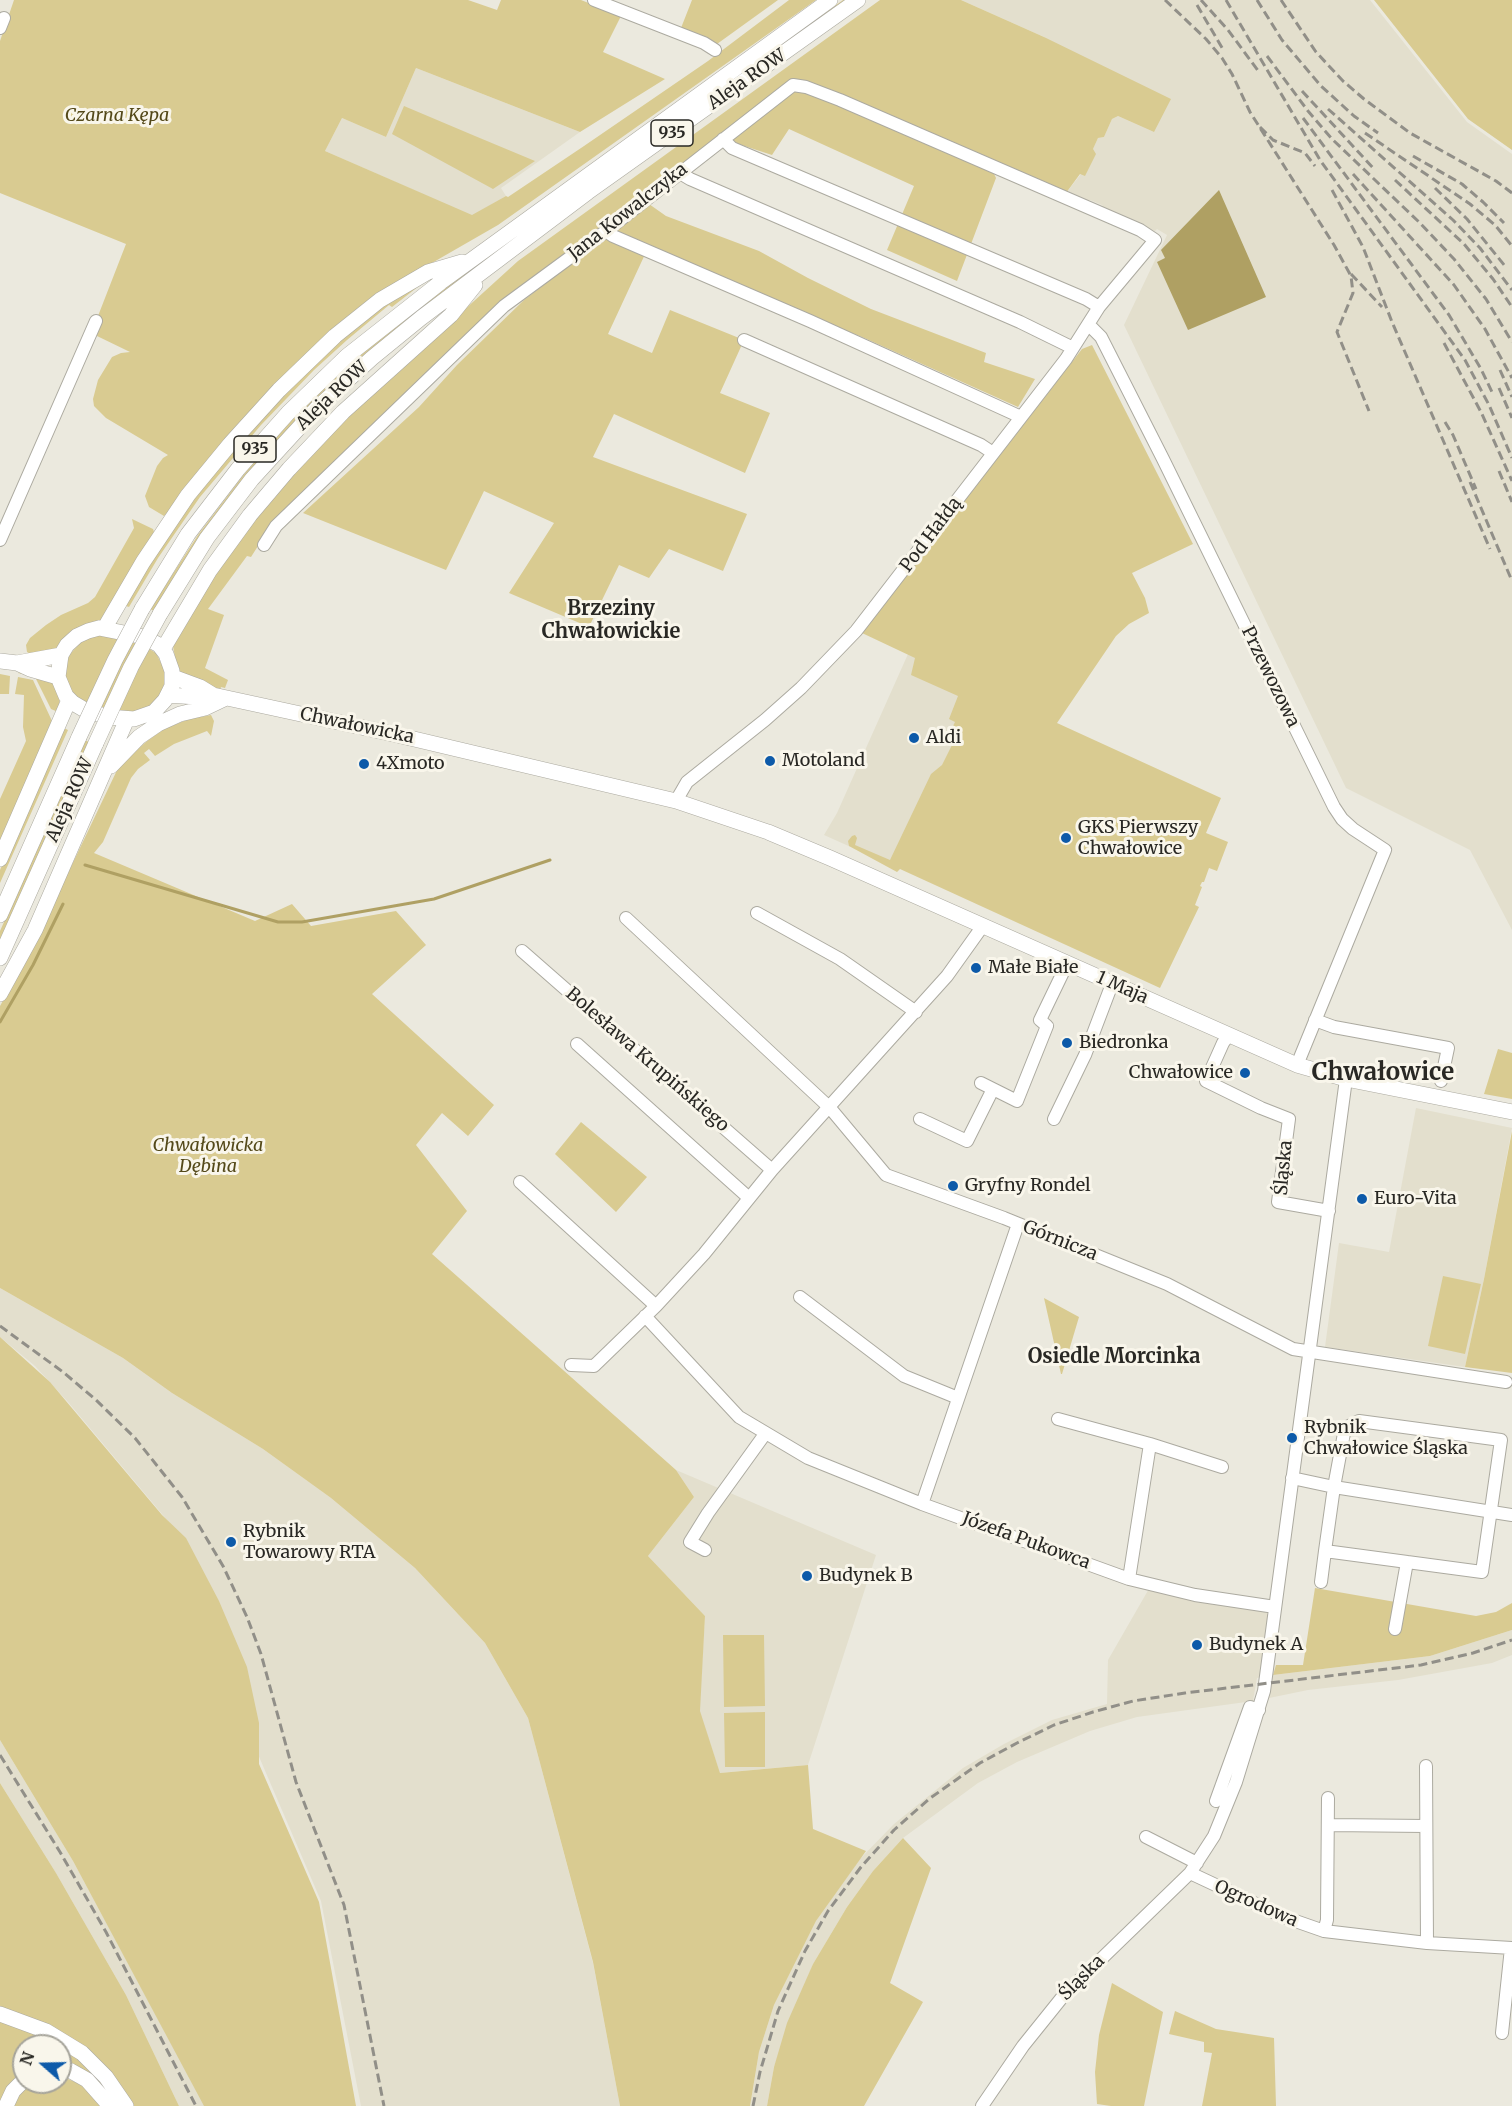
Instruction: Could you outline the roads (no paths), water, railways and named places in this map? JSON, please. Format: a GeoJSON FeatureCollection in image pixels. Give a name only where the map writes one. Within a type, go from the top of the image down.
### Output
{"type":"FeatureCollection","features":[{"type":"Feature","properties":{"kind":"main road","name":"Aleja ROW"},"geometry":{"type":"LineString","coordinates":[[0,915],[79,737],[142,609],[202,515],[238,468],[288,413],[363,343],[473,258],[830,0]]}},
{"type":"Feature","properties":{"kind":"main road","name":"Aleja ROW"},"geometry":{"type":"LineString","coordinates":[[0,958],[131,667],[192,561],[225,513],[264,464],[303,423],[372,358],[588,192],[858,0]]}},
{"type":"Feature","properties":{"kind":"main road"},"geometry":{"type":"LineString","coordinates":[[104,629],[143,562],[182,504],[219,456],[279,390],[335,336],[380,300],[428,272],[473,258]]}},
{"type":"Feature","properties":{"kind":"main road"},"geometry":{"type":"LineString","coordinates":[[163,649],[210,570],[282,476],[343,412],[451,315],[488,268]]}},
{"type":"Feature","properties":{"kind":"main road"},"geometry":{"type":"LineString","coordinates":[[104,629],[144,637],[163,649],[173,677],[168,695],[154,712],[139,718],[127,719],[93,713],[79,707],[69,700],[58,677],[61,656],[67,645],[88,630],[104,629]]}},
{"type":"Feature","properties":{"kind":"main road"},"geometry":{"type":"LineString","coordinates":[[0,661],[17,663],[61,656]]}},
{"type":"Feature","properties":{"kind":"main road"},"geometry":{"type":"LineString","coordinates":[[17,663],[58,677]]}},
{"type":"Feature","properties":{"kind":"main road","name":"Chwałowicka"},"geometry":{"type":"LineString","coordinates":[[173,677],[220,697]]}},
{"type":"Feature","properties":{"kind":"main road","name":"Chwałowicka"},"geometry":{"type":"LineString","coordinates":[[168,695],[220,697],[590,779],[676,801]]}},
{"type":"Feature","properties":{"kind":"main road"},"geometry":{"type":"LineString","coordinates":[[102,775],[134,742],[158,724],[180,714],[205,708],[220,697]]}},
{"type":"Feature","properties":{"kind":"main road"},"geometry":{"type":"LineString","coordinates":[[0,859],[69,700]]}},
{"type":"Feature","properties":{"kind":"main road"},"geometry":{"type":"LineString","coordinates":[[0,994],[39,922],[127,719]]}},
{"type":"Feature","properties":{"kind":"main road","name":"1 Maja"},"geometry":{"type":"LineString","coordinates":[[676,801],[798,844],[1297,1065],[1346,1079],[1512,1112]]}},
{"type":"Feature","properties":{"kind":"main road"},"geometry":{"type":"LineString","coordinates":[[0,2014],[46,2031],[82,2053],[106,2077],[126,2106]]}},
{"type":"Feature","properties":{"kind":"main road"},"geometry":{"type":"LineString","coordinates":[[72,2072],[87,2080],[110,2106]]}},
{"type":"Feature","properties":{"kind":"street"},"geometry":{"type":"LineString","coordinates":[[594,0],[704,43],[715,50]]}},
{"type":"Feature","properties":{"kind":"street","name":"Jana Kowalczyka"},"geometry":{"type":"LineString","coordinates":[[264,545],[276,525],[496,313],[606,231],[793,85],[806,87],[1130,225],[1155,240]]}},
{"type":"Feature","properties":{"kind":"street"},"geometry":{"type":"LineString","coordinates":[[723,139],[732,148],[1086,299],[1099,307]]}},
{"type":"Feature","properties":{"kind":"street"},"geometry":{"type":"LineString","coordinates":[[680,173],[1020,322],[1073,348]]}},
{"type":"Feature","properties":{"kind":"street"},"geometry":{"type":"LineString","coordinates":[[606,231],[1021,417]]}},
{"type":"Feature","properties":{"kind":"street","name":"Pod Hałdą"},"geometry":{"type":"LineString","coordinates":[[676,801],[687,782],[801,688],[850,637],[1021,417],[1073,348],[1099,307],[1155,240]]}},
{"type":"Feature","properties":{"kind":"street"},"geometry":{"type":"LineString","coordinates":[[0,540],[96,321]]}},
{"type":"Feature","properties":{"kind":"street","name":"Przewozowa"},"geometry":{"type":"LineString","coordinates":[[1089,325],[1101,336],[1334,807],[1353,829],[1385,850],[1297,1065]]}},
{"type":"Feature","properties":{"kind":"street"},"geometry":{"type":"LineString","coordinates":[[744,340],[981,445],[993,453]]}},
{"type":"Feature","properties":{"kind":"street"},"geometry":{"type":"LineString","coordinates":[[757,913],[840,959],[916,1012]]}},
{"type":"Feature","properties":{"kind":"street"},"geometry":{"type":"LineString","coordinates":[[626,918],[830,1108]]}},
{"type":"Feature","properties":{"kind":"street"},"geometry":{"type":"LineString","coordinates":[[571,1365],[594,1366],[656,1306],[704,1254],[772,1170],[947,976],[982,927]]}},
{"type":"Feature","properties":{"kind":"street","name":"Bolesława Krupińskiego"},"geometry":{"type":"LineString","coordinates":[[522,951],[772,1170]]}},
{"type":"Feature","properties":{"kind":"street"},"geometry":{"type":"LineString","coordinates":[[920,1119],[967,1141],[987,1086],[1017,1101],[1047,1026],[1040,1020],[1067,964]]}},
{"type":"Feature","properties":{"kind":"street"},"geometry":{"type":"LineString","coordinates":[[1054,1119],[1085,1055],[1112,984]]}},
{"type":"Feature","properties":{"kind":"street"},"geometry":{"type":"LineString","coordinates":[[1315,1020],[1334,1027],[1448,1048],[1441,1081]]}},
{"type":"Feature","properties":{"kind":"street","name":"Śląska"},"geometry":{"type":"LineString","coordinates":[[1228,1036],[1206,1081],[1261,1108],[1290,1119],[1278,1202],[1329,1211]]}},
{"type":"Feature","properties":{"kind":"street","name":"Bolesława Krupińskiego"},"geometry":{"type":"LineString","coordinates":[[577,1044],[749,1198]]}},
{"type":"Feature","properties":{"kind":"street","name":"Śląska"},"geometry":{"type":"LineString","coordinates":[[982,2106],[1023,2046],[1065,1995],[1193,1868],[1214,1836],[1223,1815],[1264,1691],[1346,1079]]}},
{"type":"Feature","properties":{"kind":"street","name":"Górnicza"},"geometry":{"type":"LineString","coordinates":[[830,1108],[886,1175],[1018,1224],[1167,1284],[1293,1349],[1310,1353]]}},
{"type":"Feature","properties":{"kind":"street"},"geometry":{"type":"LineString","coordinates":[[520,1182],[656,1306]]}},
{"type":"Feature","properties":{"kind":"street"},"geometry":{"type":"LineString","coordinates":[[922,1504],[1018,1224]]}},
{"type":"Feature","properties":{"kind":"street"},"geometry":{"type":"LineString","coordinates":[[800,1297],[904,1376],[958,1398]]}},
{"type":"Feature","properties":{"kind":"street","name":"Józefa Pukowca"},"geometry":{"type":"LineString","coordinates":[[645,1316],[739,1418],[808,1458],[922,1504],[1129,1579],[1195,1595],[1275,1607]]}},
{"type":"Feature","properties":{"kind":"street"},"geometry":{"type":"LineString","coordinates":[[1310,1353],[1506,1382]]}},
{"type":"Feature","properties":{"kind":"street"},"geometry":{"type":"LineString","coordinates":[[1058,1419],[1150,1444],[1222,1467]]}},
{"type":"Feature","properties":{"kind":"street"},"geometry":{"type":"LineString","coordinates":[[1321,1582],[1325,1551],[1334,1487],[1345,1428],[1359,1421],[1502,1440],[1482,1572],[1325,1551]]}},
{"type":"Feature","properties":{"kind":"street"},"geometry":{"type":"LineString","coordinates":[[705,1550],[690,1542],[765,1434]]}},
{"type":"Feature","properties":{"kind":"street"},"geometry":{"type":"LineString","coordinates":[[1129,1579],[1150,1444]]}},
{"type":"Feature","properties":{"kind":"street"},"geometry":{"type":"LineString","coordinates":[[1292,1478],[1334,1487],[1512,1515]]}},
{"type":"Feature","properties":{"kind":"street"},"geometry":{"type":"LineString","coordinates":[[1395,1629],[1407,1562]]}},
{"type":"Feature","properties":{"kind":"street"},"geometry":{"type":"LineString","coordinates":[[1216,1801],[1250,1707],[1259,1710]]}},
{"type":"Feature","properties":{"kind":"street"},"geometry":{"type":"LineString","coordinates":[[1426,1766],[1427,1943]]}},
{"type":"Feature","properties":{"kind":"street","name":"Ogrodowa"},"geometry":{"type":"LineString","coordinates":[[1324,1931],[1327,1920],[1328,1798]]}},
{"type":"Feature","properties":{"kind":"street"},"geometry":{"type":"LineString","coordinates":[[1328,1825],[1426,1826]]}},
{"type":"Feature","properties":{"kind":"street"},"geometry":{"type":"LineString","coordinates":[[1146,1837],[1193,1868]]}},
{"type":"Feature","properties":{"kind":"street","name":"Ogrodowa"},"geometry":{"type":"LineString","coordinates":[[1193,1868],[1284,1917],[1324,1931],[1427,1943],[1512,1948],[1502,2033]]}},
{"type":"Feature","properties":{"kind":"waterway"},"geometry":{"type":"LineString","coordinates":[[85,865],[278,922],[302,922],[434,899],[550,860]]}},
{"type":"Feature","properties":{"kind":"waterway"},"geometry":{"type":"LineString","coordinates":[[0,1022],[33,965],[63,904]]}},
{"type":"Feature","properties":{"kind":"railway"},"geometry":{"type":"LineString","coordinates":[[1165,0],[1206,39],[1222,58],[1250,112],[1351,276],[1353,293],[1337,332],[1369,411]]}},
{"type":"Feature","properties":{"kind":"railway"},"geometry":{"type":"LineString","coordinates":[[1201,0],[1228,30],[1259,72]]}},
{"type":"Feature","properties":{"kind":"railway"},"geometry":{"type":"LineString","coordinates":[[1226,0],[1320,160],[1465,360],[1489,405],[1512,458]]}},
{"type":"Feature","properties":{"kind":"railway"},"geometry":{"type":"LineString","coordinates":[[1257,0],[1282,40],[1321,86],[1354,116],[1378,133]]}},
{"type":"Feature","properties":{"kind":"railway"},"geometry":{"type":"LineString","coordinates":[[1281,0],[1316,52],[1343,81],[1364,99],[1410,133],[1496,181],[1512,193]]}},
{"type":"Feature","properties":{"kind":"railway"},"geometry":{"type":"LineString","coordinates":[[1197,5],[1224,51]]}},
{"type":"Feature","properties":{"kind":"railway"},"geometry":{"type":"LineString","coordinates":[[1267,56],[1332,139],[1419,222],[1454,259],[1486,299],[1512,342]]}},
{"type":"Feature","properties":{"kind":"railway"},"geometry":{"type":"LineString","coordinates":[[1302,91],[1375,170]]}},
{"type":"Feature","properties":{"kind":"railway"},"geometry":{"type":"LineString","coordinates":[[1328,109],[1453,220],[1480,248],[1512,290]]}},
{"type":"Feature","properties":{"kind":"railway"},"geometry":{"type":"LineString","coordinates":[[1303,118],[1449,315],[1492,392]]}},
{"type":"Feature","properties":{"kind":"railway"},"geometry":{"type":"LineString","coordinates":[[1260,127],[1273,140],[1305,153],[1315,166]]}},
{"type":"Feature","properties":{"kind":"railway"},"geometry":{"type":"LineString","coordinates":[[1365,133],[1470,204],[1495,225],[1512,246]]}},
{"type":"Feature","properties":{"kind":"railway"},"geometry":{"type":"LineString","coordinates":[[1413,156],[1462,184],[1504,223]]}},
{"type":"Feature","properties":{"kind":"railway"},"geometry":{"type":"LineString","coordinates":[[1353,174],[1454,285],[1485,329],[1512,378]]}},
{"type":"Feature","properties":{"kind":"railway"},"geometry":{"type":"LineString","coordinates":[[1395,180],[1464,244],[1493,279],[1512,307]]}},
{"type":"Feature","properties":{"kind":"railway"},"geometry":{"type":"LineString","coordinates":[[1435,188],[1467,219],[1505,266]]}},
{"type":"Feature","properties":{"kind":"railway"},"geometry":{"type":"LineString","coordinates":[[1332,190],[1363,247],[1392,322],[1490,549]]}},
{"type":"Feature","properties":{"kind":"railway"},"geometry":{"type":"LineString","coordinates":[[1351,274],[1382,307]]}},
{"type":"Feature","properties":{"kind":"railway"},"geometry":{"type":"LineString","coordinates":[[1444,343],[1481,412],[1512,481]]}},
{"type":"Feature","properties":{"kind":"railway"},"geometry":{"type":"LineString","coordinates":[[1500,370],[1512,397]]}},
{"type":"Feature","properties":{"kind":"railway"},"geometry":{"type":"LineString","coordinates":[[1499,388],[1512,418]]}},
{"type":"Feature","properties":{"kind":"railway"},"geometry":{"type":"LineString","coordinates":[[1445,422],[1453,435],[1476,489]]}},
{"type":"Feature","properties":{"kind":"railway"},"geometry":{"type":"LineString","coordinates":[[1499,471],[1512,502]]}},
{"type":"Feature","properties":{"kind":"railway"},"geometry":{"type":"LineString","coordinates":[[1470,482],[1512,581]]}},
{"type":"Feature","properties":{"kind":"railway"},"geometry":{"type":"LineString","coordinates":[[0,1326],[63,1372],[135,1438],[182,1497],[223,1566],[247,1617],[261,1654],[296,1782],[344,1905],[384,2106]]}},
{"type":"Feature","properties":{"kind":"railway"},"geometry":{"type":"LineString","coordinates":[[753,2106],[760,2072],[778,2011],[805,1951],[828,1911],[861,1867],[894,1830],[929,1799],[980,1763],[1054,1725],[1133,1701],[1421,1665],[1473,1653],[1512,1640]]}},
{"type":"Feature","properties":{"kind":"railway"},"geometry":{"type":"LineString","coordinates":[[0,1755],[106,1932],[196,2106]]}},
{"type":"Feature","properties":{"kind":"place","name":"Aldi"},"geometry":{"type":"Point","coordinates":[914,738]}},
{"type":"Feature","properties":{"kind":"place","name":"Motoland"},"geometry":{"type":"Point","coordinates":[770,761]}},
{"type":"Feature","properties":{"kind":"place","name":"4Xmoto"},"geometry":{"type":"Point","coordinates":[364,764]}},
{"type":"Feature","properties":{"kind":"place","name":"GKS Pierwszy Chwałowice"},"geometry":{"type":"Point","coordinates":[1066,838]}},
{"type":"Feature","properties":{"kind":"place","name":"Małe Białe"},"geometry":{"type":"Point","coordinates":[976,968]}},
{"type":"Feature","properties":{"kind":"place","name":"Biedronka"},"geometry":{"type":"Point","coordinates":[1067,1043]}},
{"type":"Feature","properties":{"kind":"place","name":"Chwałowice"},"geometry":{"type":"Point","coordinates":[1245,1073]}},
{"type":"Feature","properties":{"kind":"place","name":"Gryfny Rondel"},"geometry":{"type":"Point","coordinates":[953,1186]}},
{"type":"Feature","properties":{"kind":"place","name":"Euro-Vita"},"geometry":{"type":"Point","coordinates":[1362,1199]}},
{"type":"Feature","properties":{"kind":"place","name":"Rybnik Chwałowice Śląska"},"geometry":{"type":"Point","coordinates":[1292,1438]}},
{"type":"Feature","properties":{"kind":"place","name":"Rybnik Towarowy RTA"},"geometry":{"type":"Point","coordinates":[231,1542]}},
{"type":"Feature","properties":{"kind":"place","name":"Budynek B"},"geometry":{"type":"Point","coordinates":[807,1576]}},
{"type":"Feature","properties":{"kind":"place","name":"Budynek A"},"geometry":{"type":"Point","coordinates":[1197,1645]}},
{"type":"Feature","properties":{"kind":"district","name":"Brzeziny Chwałowickie"},"geometry":{"type":"Point","coordinates":[611,620]}},
{"type":"Feature","properties":{"kind":"district","name":"Chwałowice"},"geometry":{"type":"Point","coordinates":[1383,1073]}},
{"type":"Feature","properties":{"kind":"district","name":"Osiedle Morcinka"},"geometry":{"type":"Point","coordinates":[1114,1357]}},
{"type":"Feature","properties":{"kind":"park label","name":"Czarna Kępa"},"geometry":{"type":"Point","coordinates":[117,116]}},
{"type":"Feature","properties":{"kind":"park label","name":"Chwałowicka Dębina"},"geometry":{"type":"Point","coordinates":[208,1156]}}]}
